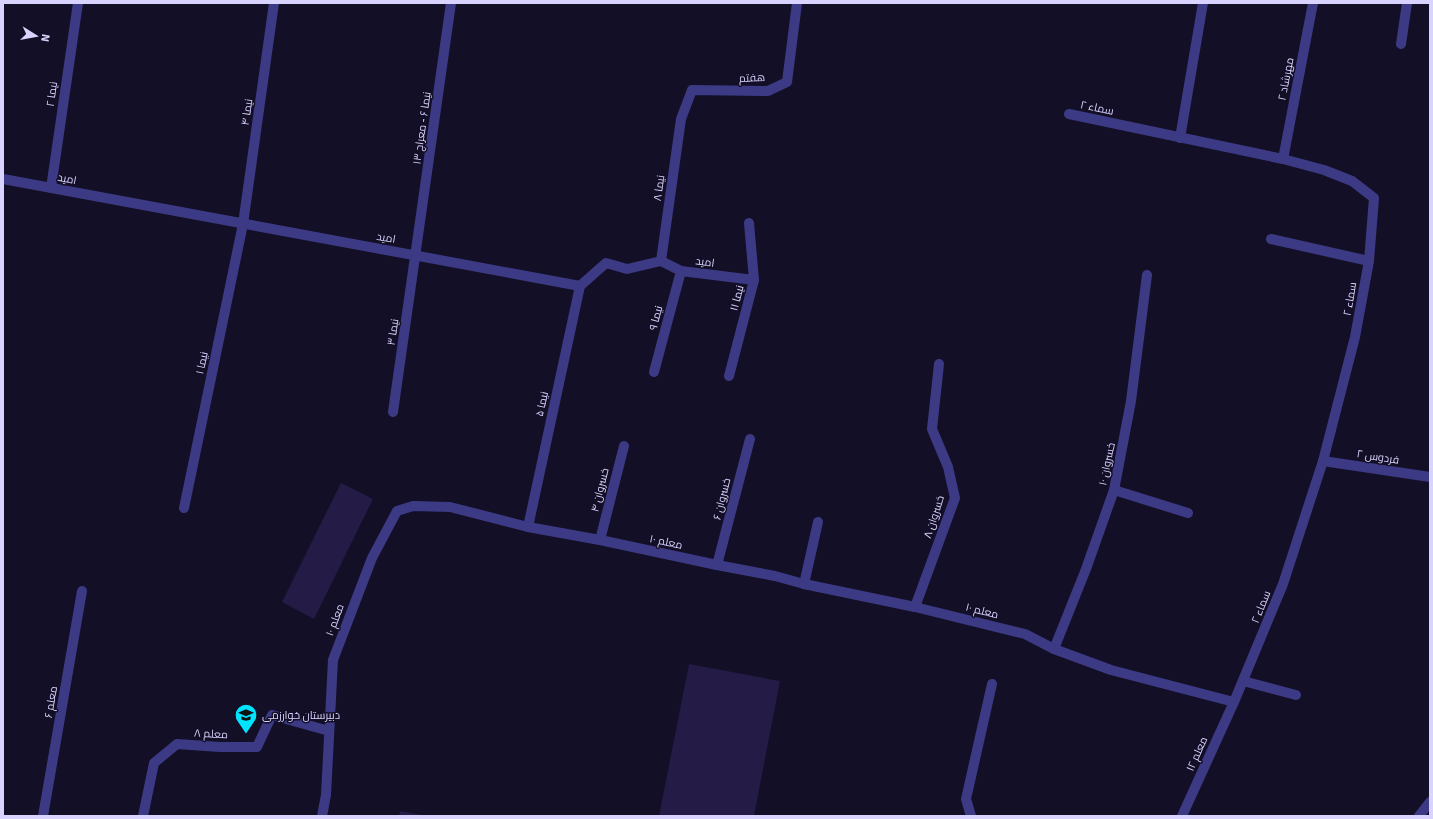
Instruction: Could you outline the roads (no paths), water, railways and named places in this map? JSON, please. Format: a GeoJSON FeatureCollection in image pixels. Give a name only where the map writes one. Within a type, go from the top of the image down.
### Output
{"type":"FeatureCollection","features":[{"type":"Feature","properties":{"kind":"street","name":"نیما ۲"},"geometry":{"type":"LineString","coordinates":[[51,188],[78,3]]}},
{"type":"Feature","properties":{"kind":"street","name":"نیما ۴"},"geometry":{"type":"LineString","coordinates":[[243,224],[274,3]]}},
{"type":"Feature","properties":{"kind":"street","name":"نیما ۶ - معراج ۱۳"},"geometry":{"type":"LineString","coordinates":[[416,256],[451,3]]}},
{"type":"Feature","properties":{"kind":"street","name":"هفتم"},"geometry":{"type":"LineString","coordinates":[[681,119],[692,90],[768,91],[787,82],[797,3]]}},
{"type":"Feature","properties":{"kind":"street"},"geometry":{"type":"LineString","coordinates":[[1180,138],[1203,3]]}},
{"type":"Feature","properties":{"kind":"street","name":"مهرشاد ۲"},"geometry":{"type":"LineString","coordinates":[[1283,160],[1314,3]]}},
{"type":"Feature","properties":{"kind":"street"},"geometry":{"type":"LineString","coordinates":[[1401,44],[1407,3]]}},
{"type":"Feature","properties":{"kind":"street","name":"سماء ۲"},"geometry":{"type":"LineString","coordinates":[[1069,114],[1324,170],[1352,181],[1374,198],[1369,261],[1355,338],[1323,461],[1283,584],[1234,702]]}},
{"type":"Feature","properties":{"kind":"street","name":"نیما ۸"},"geometry":{"type":"LineString","coordinates":[[661,261],[681,119]]}},
{"type":"Feature","properties":{"kind":"street","name":"امید"},"geometry":{"type":"LineString","coordinates":[[3,179],[580,286]]}},
{"type":"Feature","properties":{"kind":"street","name":"نیما ۱۱"},"geometry":{"type":"LineString","coordinates":[[729,376],[754,280],[749,223]]}},
{"type":"Feature","properties":{"kind":"street","name":"نیما ۱"},"geometry":{"type":"LineString","coordinates":[[184,508],[243,224]]}},
{"type":"Feature","properties":{"kind":"street"},"geometry":{"type":"LineString","coordinates":[[1271,239],[1369,261]]}},
{"type":"Feature","properties":{"kind":"street","name":"نیما ۳"},"geometry":{"type":"LineString","coordinates":[[393,412],[416,256]]}},
{"type":"Feature","properties":{"kind":"street","name":"امید"},"geometry":{"type":"LineString","coordinates":[[661,261],[681,271],[754,280]]}},
{"type":"Feature","properties":{"kind":"street"},"geometry":{"type":"LineString","coordinates":[[580,286],[606,263],[626,269],[661,261]]}},
{"type":"Feature","properties":{"kind":"street","name":"نیما ۹"},"geometry":{"type":"LineString","coordinates":[[654,372],[681,271]]}},
{"type":"Feature","properties":{"kind":"street","name":"خسروان ۱۰"},"geometry":{"type":"LineString","coordinates":[[1054,649],[1086,569],[1114,490],[1131,401],[1147,275]]}},
{"type":"Feature","properties":{"kind":"street","name":"نیما ۵"},"geometry":{"type":"LineString","coordinates":[[528,527],[580,286]]}},
{"type":"Feature","properties":{"kind":"street","name":"خسروان ۸"},"geometry":{"type":"LineString","coordinates":[[915,607],[955,498],[948,467],[932,429],[939,364]]}},
{"type":"Feature","properties":{"kind":"street","name":"خسروان ۶"},"geometry":{"type":"LineString","coordinates":[[718,565],[750,439]]}},
{"type":"Feature","properties":{"kind":"street","name":"خسروان ۴"},"geometry":{"type":"LineString","coordinates":[[600,540],[624,446]]}},
{"type":"Feature","properties":{"kind":"street","name":"فردوس ۲"},"geometry":{"type":"LineString","coordinates":[[1323,461],[1430,477]]}},
{"type":"Feature","properties":{"kind":"street"},"geometry":{"type":"LineString","coordinates":[[1114,490],[1188,514]]}},
{"type":"Feature","properties":{"kind":"street","name":"معلم ۱۰"},"geometry":{"type":"LineString","coordinates":[[322,816],[326,795],[333,660],[372,558],[397,511],[413,506],[450,507],[528,527],[600,540],[776,576],[804,584],[915,607],[1025,634],[1054,649],[1111,670],[1234,702]]}},
{"type":"Feature","properties":{"kind":"street"},"geometry":{"type":"LineString","coordinates":[[804,584],[818,522]]}},
{"type":"Feature","properties":{"kind":"street","name":"معلم ۶"},"geometry":{"type":"LineString","coordinates":[[43,816],[82,591]]}},
{"type":"Feature","properties":{"kind":"street"},"geometry":{"type":"LineString","coordinates":[[1243,681],[1296,695]]}},
{"type":"Feature","properties":{"kind":"street"},"geometry":{"type":"LineString","coordinates":[[971,816],[966,799],[992,684]]}},
{"type":"Feature","properties":{"kind":"street","name":"معلم ۱۲"},"geometry":{"type":"LineString","coordinates":[[1182,816],[1234,702]]}},
{"type":"Feature","properties":{"kind":"street","name":"معلم ۸"},"geometry":{"type":"LineString","coordinates":[[143,816],[154,764],[177,744],[220,747],[257,747],[272,715],[329,731]]}},
{"type":"Feature","properties":{"kind":"street"},"geometry":{"type":"LineString","coordinates":[[1419,816],[1430,802]]}},
{"type":"Feature","properties":{"kind":"place","name":"دبیرستان خوارزمی"},"geometry":{"type":"Point","coordinates":[246,734]}}]}
